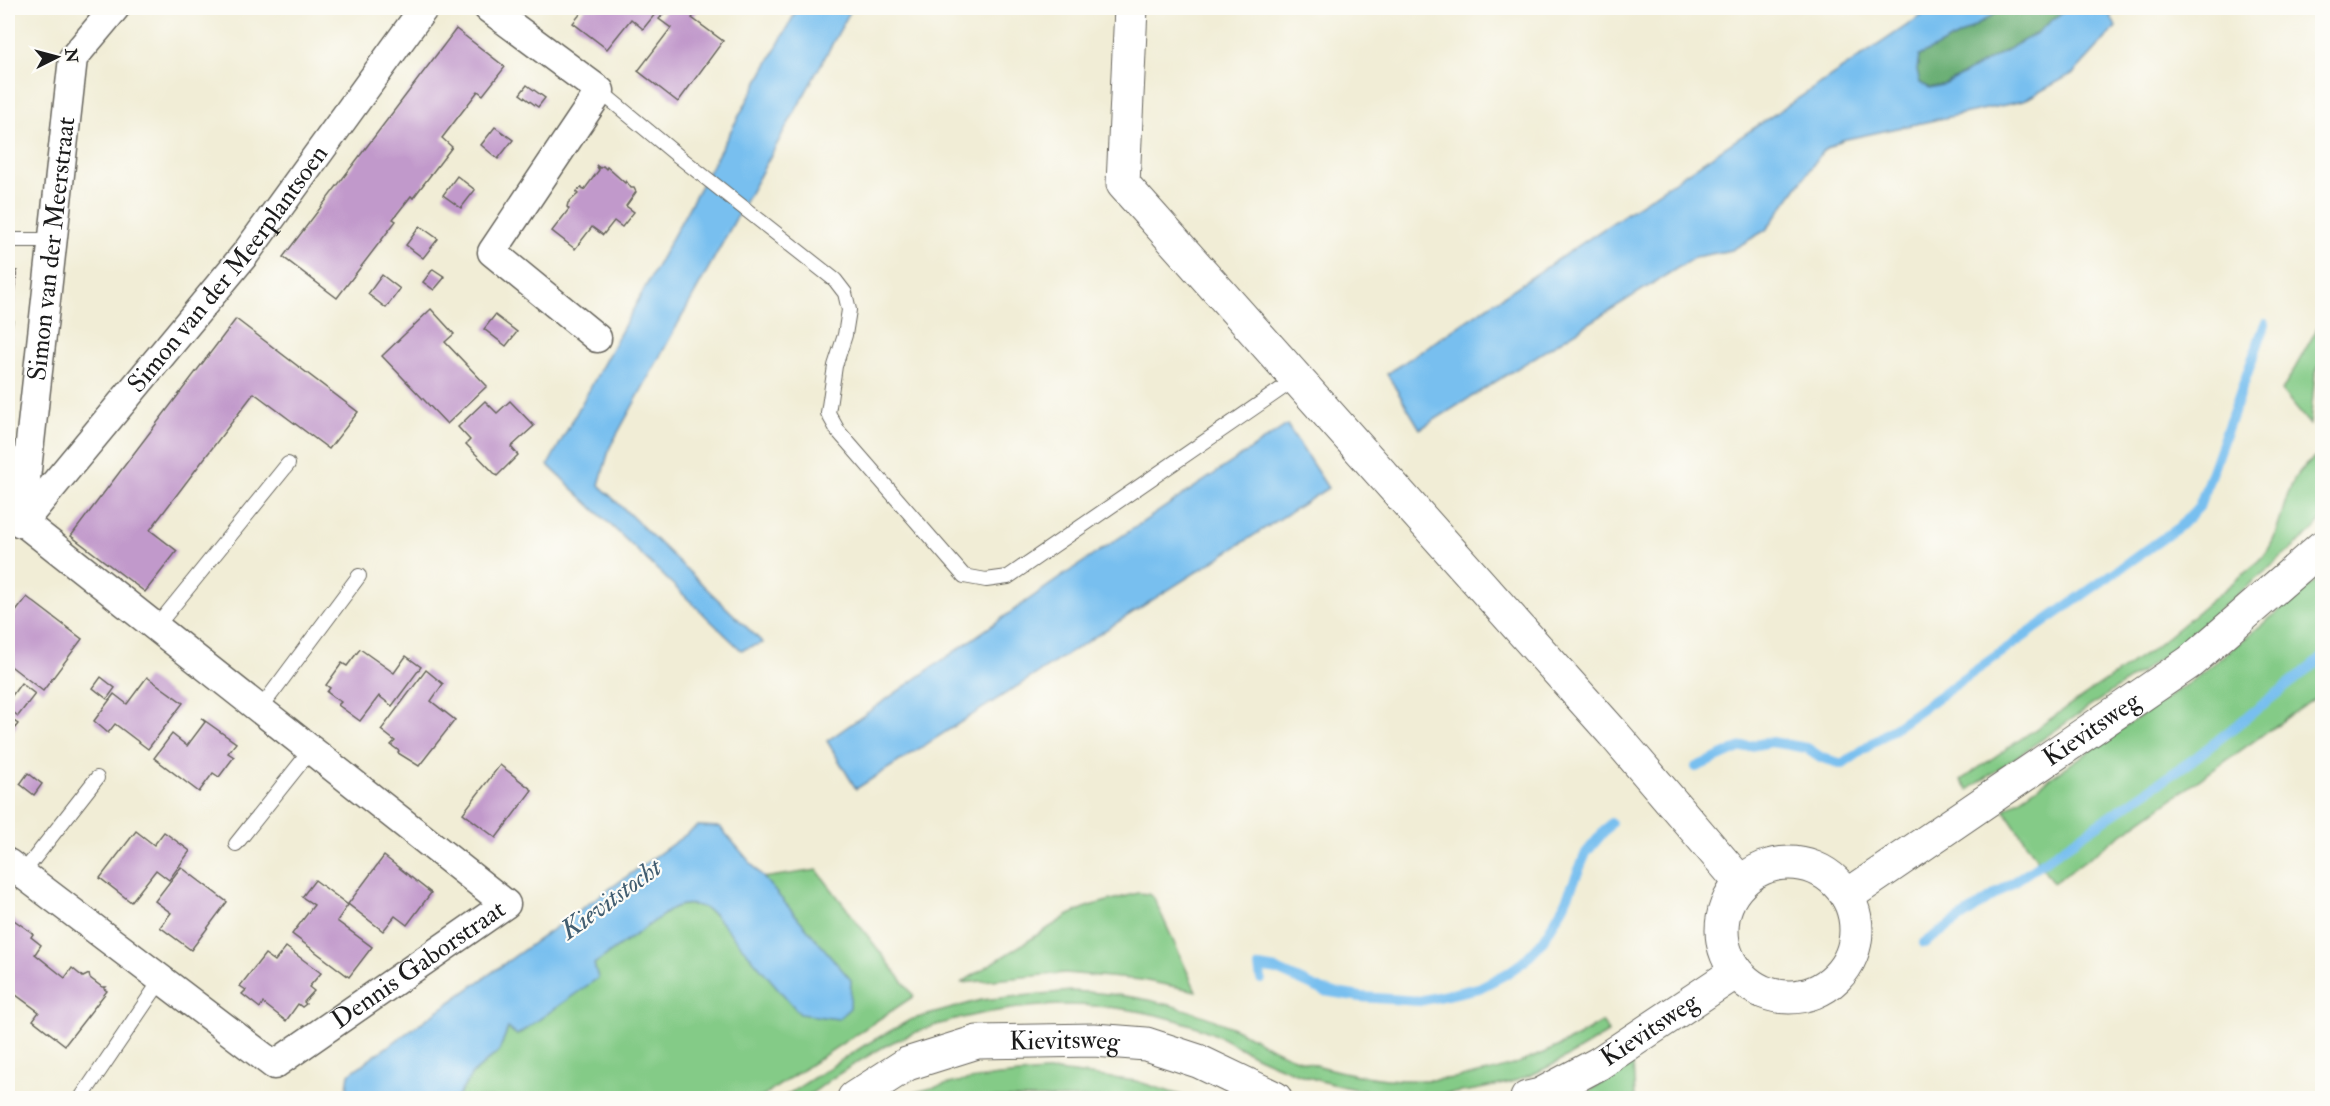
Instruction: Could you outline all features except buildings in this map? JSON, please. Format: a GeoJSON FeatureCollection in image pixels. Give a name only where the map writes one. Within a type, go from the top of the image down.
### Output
{"type":"FeatureCollection","features":[{"type":"Feature","properties":{"kind":"street","name":"Simon van der Meerstraat"},"geometry":{"type":"LineString","coordinates":[[15,528],[53,240],[73,58],[115,8]]}},
{"type":"Feature","properties":{"kind":"street","name":"Simon van der Meerplantsoen"},"geometry":{"type":"LineString","coordinates":[[15,528],[246,254],[424,8]]}},
{"type":"Feature","properties":{"kind":"street"},"geometry":{"type":"LineString","coordinates":[[1131,8],[1123,184],[1613,733],[1741,883]]}},
{"type":"Feature","properties":{"kind":"street"},"geometry":{"type":"LineString","coordinates":[[506,12],[600,91],[492,252],[597,338]]}},
{"type":"Feature","properties":{"kind":"street","name":"Dennis Gaborstraat"},"geometry":{"type":"LineString","coordinates":[[15,528],[156,627],[506,904],[274,1065],[15,868]]}},
{"type":"Feature","properties":{"kind":"street","name":"Kievitsweg"},"geometry":{"type":"LineString","coordinates":[[1847,896],[2190,662],[2322,547]]}},
{"type":"Feature","properties":{"kind":"street"},"geometry":{"type":"LineString","coordinates":[[1797,863],[1816,869],[1834,880],[1847,896],[1854,914],[1856,934],[1851,954],[1842,971],[1827,985],[1809,994],[1789,997],[1760,990],[1736,972],[1726,955],[1722,936],[1723,917],[1729,899],[1741,883],[1757,870],[1776,864],[1797,863]]}},
{"type":"Feature","properties":{"kind":"street","name":"Kievitsweg"},"geometry":{"type":"LineString","coordinates":[[1527,1098],[1540,1095],[1598,1064],[1736,972]]}},
{"type":"Feature","properties":{"kind":"street","name":"Kievitsweg"},"geometry":{"type":"LineString","coordinates":[[854,1098],[907,1064],[977,1042],[1094,1040],[1146,1044],[1198,1061],[1275,1098]]}},
{"type":"Feature","properties":{"kind":"lane"},"geometry":{"type":"LineString","coordinates":[[600,91],[677,155],[764,221],[836,280],[845,293],[849,310],[845,335],[835,366],[828,413],[838,431],[964,576],[986,580],[1008,577],[1297,378]]}},
{"type":"Feature","properties":{"kind":"lane"},"geometry":{"type":"LineString","coordinates":[[8,240],[53,240]]}},
{"type":"Feature","properties":{"kind":"lane"},"geometry":{"type":"LineString","coordinates":[[156,627],[288,464]]}},
{"type":"Feature","properties":{"kind":"lane"},"geometry":{"type":"LineString","coordinates":[[260,709],[359,576]]}},
{"type":"Feature","properties":{"kind":"lane"},"geometry":{"type":"LineString","coordinates":[[236,844],[311,750]]}},
{"type":"Feature","properties":{"kind":"lane","name":"Dennis Gaborstraat"},"geometry":{"type":"LineString","coordinates":[[15,868],[97,778]]}},
{"type":"Feature","properties":{"kind":"lane"},"geometry":{"type":"LineString","coordinates":[[81,1098],[161,980]]}},
{"type":"Feature","properties":{"kind":"green space"},"geometry":{"type":"Polygon","coordinates":[[[2004,8],[2067,8],[2037,33],[1946,84],[1930,88],[1920,83],[1917,70],[1919,56],[1962,34],[2004,8]]]}},
{"type":"Feature","properties":{"kind":"green space"},"geometry":{"type":"Polygon","coordinates":[[[2322,320],[2322,357],[2315,375],[2310,425],[2282,391],[2322,320]]]}},
{"type":"Feature","properties":{"kind":"green space"},"geometry":{"type":"Polygon","coordinates":[[[2322,454],[2322,519],[2312,532],[2168,653],[1968,790],[1961,780],[2154,648],[2259,561],[2269,549],[2297,476],[2307,464],[2322,454]]]}},
{"type":"Feature","properties":{"kind":"green space"},"geometry":{"type":"Polygon","coordinates":[[[2322,576],[2322,693],[2053,883],[2004,810],[2197,677],[2322,576]]]}},
{"type":"Feature","properties":{"kind":"green space"},"geometry":{"type":"Polygon","coordinates":[[[817,870],[914,996],[760,1098],[457,1098],[472,1074],[499,1051],[508,1027],[517,1035],[597,978],[594,964],[673,908],[693,905],[704,908],[720,920],[850,980],[762,878],[817,870]]]}},
{"type":"Feature","properties":{"kind":"green space"},"geometry":{"type":"Polygon","coordinates":[[[1138,893],[1148,894],[1154,898],[1196,991],[1142,980],[1065,973],[961,983],[1069,915],[1089,906],[1138,893]]]}},
{"type":"Feature","properties":{"kind":"green space"},"geometry":{"type":"Polygon","coordinates":[[[1071,991],[1113,994],[1170,1005],[1229,1026],[1294,1058],[1335,1070],[1375,1078],[1414,1080],[1452,1078],[1490,1071],[1528,1060],[1602,1022],[1609,1032],[1555,1064],[1515,1081],[1441,1094],[1388,1094],[1310,1078],[1285,1069],[1212,1033],[1178,1020],[1140,1011],[1102,1006],[1043,1006],[978,1014],[913,1033],[877,1051],[805,1097],[782,1098],[865,1045],[910,1020],[981,1000],[1071,991]]]}},
{"type":"Feature","properties":{"kind":"green space"},"geometry":{"type":"Polygon","coordinates":[[[1633,1063],[1635,1098],[1578,1098],[1633,1063]]]}},
{"type":"Feature","properties":{"kind":"green space"},"geometry":{"type":"Polygon","coordinates":[[[1058,1071],[1136,1081],[1189,1098],[898,1098],[957,1082],[1058,1071]]]}},
{"type":"Feature","properties":{"kind":"water"},"geometry":{"type":"Polygon","coordinates":[[[798,8],[852,8],[610,447],[599,485],[763,643],[741,650],[548,465],[798,8]]]}},
{"type":"Feature","properties":{"kind":"water"},"geometry":{"type":"Polygon","coordinates":[[[1933,8],[2004,8],[1962,34],[1919,56],[1917,70],[1920,83],[1930,88],[1946,84],[2037,33],[2067,8],[2107,8],[2116,27],[2074,73],[2023,101],[1842,140],[1823,151],[1766,230],[1732,250],[1695,257],[1420,429],[1387,374],[1933,8]]]}},
{"type":"Feature","properties":{"kind":"water"},"geometry":{"type":"Polygon","coordinates":[[[1287,425],[1328,488],[856,789],[827,741],[1061,577],[1287,425]]]}},
{"type":"Feature","properties":{"kind":"water","name":"Kievitstocht"},"geometry":{"type":"Polygon","coordinates":[[[698,826],[720,827],[851,980],[850,1008],[838,1019],[800,1014],[713,913],[699,906],[684,905],[673,908],[594,964],[598,978],[517,1035],[508,1028],[499,1051],[472,1074],[457,1098],[340,1098],[347,1088],[349,1074],[698,826]]]}},
{"type":"Feature","properties":{"kind":"waterway"},"geometry":{"type":"LineString","coordinates":[[1696,767],[1739,748],[1771,742],[1807,748],[1822,758],[1843,764],[2179,527],[2199,507],[2265,324]]}},
{"type":"Feature","properties":{"kind":"waterway"},"geometry":{"type":"LineString","coordinates":[[1924,943],[2194,759],[2322,658]]}},
{"type":"Feature","properties":{"kind":"waterway"},"geometry":{"type":"LineString","coordinates":[[1261,979],[1259,967],[1277,970],[1324,991],[1361,997],[1419,1001],[1479,988],[1523,962],[1543,941],[1564,905],[1586,853],[1611,823]]}}]}
